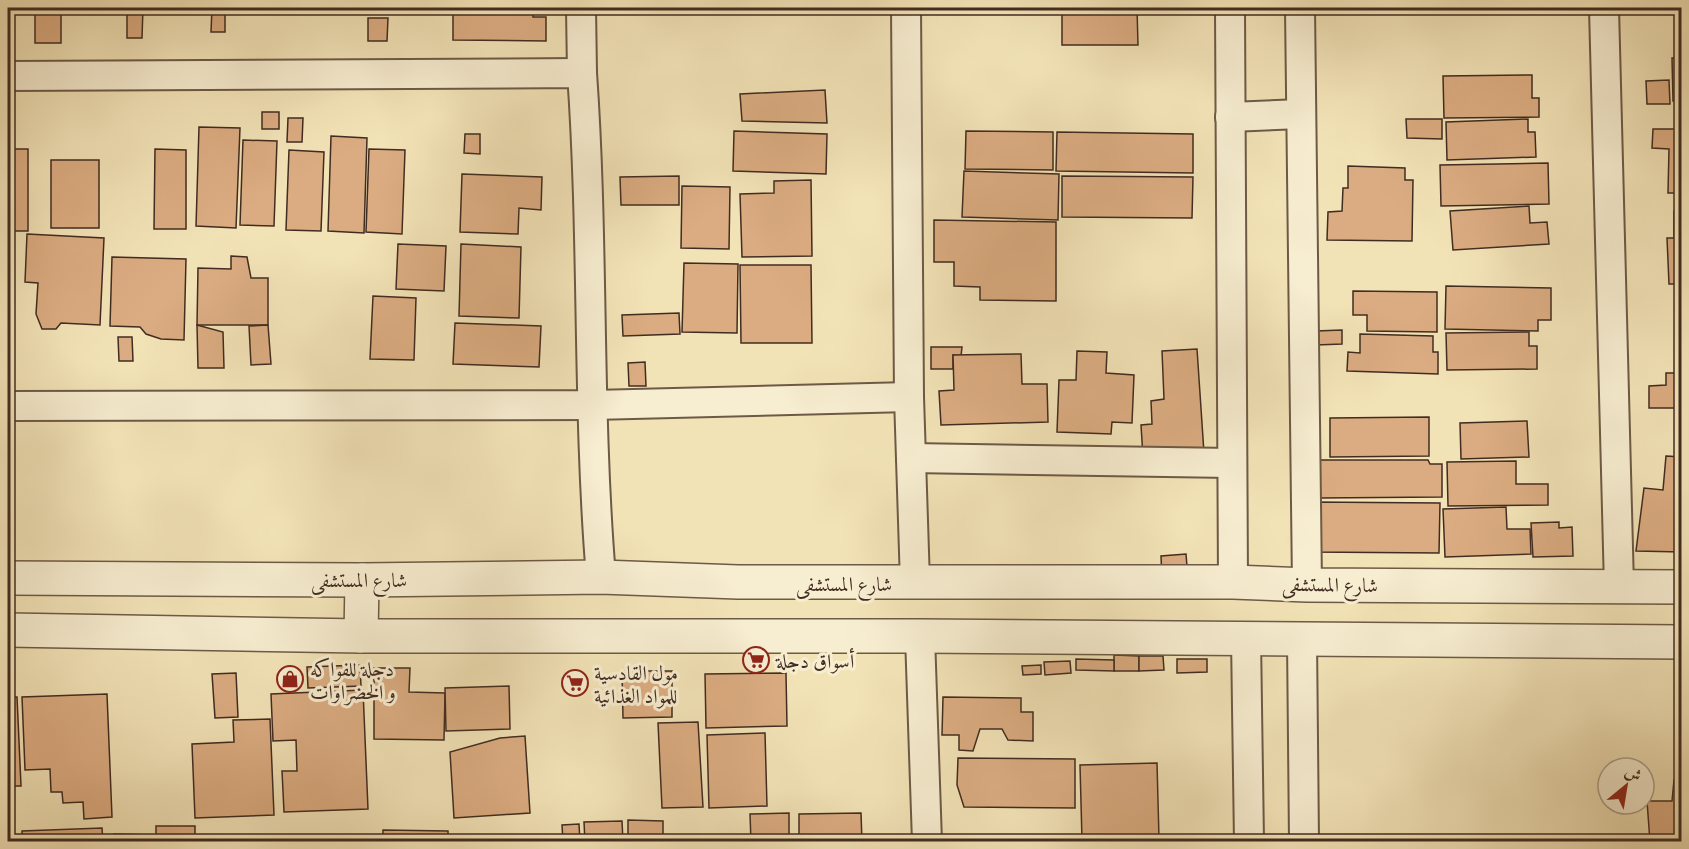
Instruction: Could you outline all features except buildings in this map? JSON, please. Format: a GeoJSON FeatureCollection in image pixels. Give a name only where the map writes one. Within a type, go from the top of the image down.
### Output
{"type":"FeatureCollection","features":[{"type":"Feature","properties":{"kind":"street"},"geometry":{"type":"LineString","coordinates":[[581,8],[582,73],[588,155],[596,505],[601,577]]}},
{"type":"Feature","properties":{"kind":"street"},"geometry":{"type":"LineString","coordinates":[[906,8],[909,397],[915,583]]}},
{"type":"Feature","properties":{"kind":"street"},"geometry":{"type":"LineString","coordinates":[[1230,8],[1233,582]]}},
{"type":"Feature","properties":{"kind":"street"},"geometry":{"type":"LineString","coordinates":[[1300,8],[1307,585]]}},
{"type":"Feature","properties":{"kind":"street"},"geometry":{"type":"LineString","coordinates":[[1604,8],[1619,587]]}},
{"type":"Feature","properties":{"kind":"street"},"geometry":{"type":"LineString","coordinates":[[8,76],[582,73]]}},
{"type":"Feature","properties":{"kind":"street"},"geometry":{"type":"LineString","coordinates":[[1230,117],[1301,114]]}},
{"type":"Feature","properties":{"kind":"street"},"geometry":{"type":"LineString","coordinates":[[8,406],[593,405],[909,397]]}},
{"type":"Feature","properties":{"kind":"street"},"geometry":{"type":"LineString","coordinates":[[911,458],[1232,462]]}},
{"type":"Feature","properties":{"kind":"street","name":"شارع المستشفى"},"geometry":{"type":"LineString","coordinates":[[8,578],[362,580],[601,577],[738,582],[1233,582],[1307,585],[1682,587]]}},
{"type":"Feature","properties":{"kind":"street"},"geometry":{"type":"LineString","coordinates":[[361,636],[362,580]]}},
{"type":"Feature","properties":{"kind":"street"},"geometry":{"type":"LineString","coordinates":[[8,630],[361,636],[920,636],[1682,642]]}},
{"type":"Feature","properties":{"kind":"street"},"geometry":{"type":"LineString","coordinates":[[920,636],[927,842]]}},
{"type":"Feature","properties":{"kind":"street"},"geometry":{"type":"LineString","coordinates":[[1246,638],[1249,842]]}},
{"type":"Feature","properties":{"kind":"street"},"geometry":{"type":"LineString","coordinates":[[1302,639],[1304,842]]}},
{"type":"Feature","properties":{"kind":"place","name":"أسواق دجلة"},"geometry":{"type":"Point","coordinates":[756,660]}},
{"type":"Feature","properties":{"kind":"place","name":"دجلة للفواكه و الخضراوات"},"geometry":{"type":"Point","coordinates":[290,679]}},
{"type":"Feature","properties":{"kind":"place","name":"مول القادسية للمواد الغذائية"},"geometry":{"type":"Point","coordinates":[575,683]}}]}
